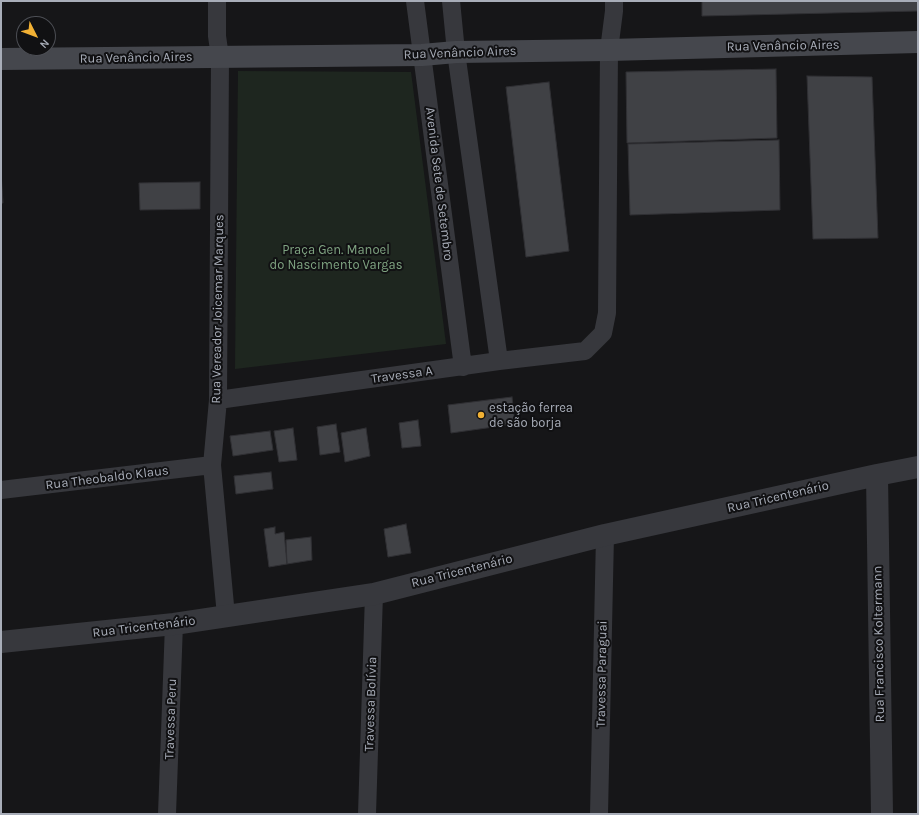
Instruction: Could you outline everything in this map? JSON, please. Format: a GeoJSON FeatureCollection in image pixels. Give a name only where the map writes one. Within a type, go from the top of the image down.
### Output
{"type":"FeatureCollection","features":[{"type":"Feature","properties":{"kind":"main road","name":"Rua Venâncio Aires"},"geometry":{"type":"LineString","coordinates":[[1,59],[422,55],[456,52],[608,50],[918,42]]}},
{"type":"Feature","properties":{"kind":"street","name":"Rua Vereador Joicemar Marques"},"geometry":{"type":"LineString","coordinates":[[217,1],[217,36],[220,57],[218,400],[212,465],[226,616]]}},
{"type":"Feature","properties":{"kind":"street","name":"Avenida Sete de Setembro"},"geometry":{"type":"LineString","coordinates":[[415,1],[462,366]]}},
{"type":"Feature","properties":{"kind":"street"},"geometry":{"type":"LineString","coordinates":[[451,1],[456,52],[499,361]]}},
{"type":"Feature","properties":{"kind":"street"},"geometry":{"type":"LineString","coordinates":[[608,50],[614,1]]}},
{"type":"Feature","properties":{"kind":"street","name":"Travessa A"},"geometry":{"type":"LineString","coordinates":[[218,400],[499,361],[585,351],[603,333],[607,313],[608,50]]}},
{"type":"Feature","properties":{"kind":"street","name":"Rua Theobaldo Klaus"},"geometry":{"type":"LineString","coordinates":[[1,490],[212,465]]}},
{"type":"Feature","properties":{"kind":"street","name":"Rua Tricentenário"},"geometry":{"type":"LineString","coordinates":[[1,642],[174,624],[374,594],[605,535],[918,467]]}},
{"type":"Feature","properties":{"kind":"street","name":"Rua Francisco Koltermann"},"geometry":{"type":"LineString","coordinates":[[877,475],[882,814]]}},
{"type":"Feature","properties":{"kind":"street","name":"Travessa Paraguai"},"geometry":{"type":"LineString","coordinates":[[599,814],[605,535]]}},
{"type":"Feature","properties":{"kind":"street","name":"Travessa Bolívia"},"geometry":{"type":"LineString","coordinates":[[367,814],[374,594]]}},
{"type":"Feature","properties":{"kind":"street","name":"Travessa Peru"},"geometry":{"type":"LineString","coordinates":[[167,814],[174,624]]}},
{"type":"Feature","properties":{"kind":"green space","name":"Praça Gen. Manoel do Nascimento Vargas"},"geometry":{"type":"Polygon","coordinates":[[[238,71],[411,72],[446,344],[235,369],[238,71]]]}},
{"type":"Feature","properties":{"kind":"building"},"geometry":{"type":"Polygon","coordinates":[[[702,1],[918,1],[918,11],[702,16],[702,1]]]}},
{"type":"Feature","properties":{"kind":"building"},"geometry":{"type":"Polygon","coordinates":[[[776,69],[777,138],[627,143],[626,72],[776,69]]]}},
{"type":"Feature","properties":{"kind":"building"},"geometry":{"type":"Polygon","coordinates":[[[807,76],[872,77],[878,238],[813,239],[807,76]]]}},
{"type":"Feature","properties":{"kind":"building"},"geometry":{"type":"Polygon","coordinates":[[[549,82],[569,251],[526,257],[506,87],[549,82]]]}},
{"type":"Feature","properties":{"kind":"building"},"geometry":{"type":"Polygon","coordinates":[[[779,140],[780,210],[630,215],[628,144],[779,140]]]}},
{"type":"Feature","properties":{"kind":"building"},"geometry":{"type":"Polygon","coordinates":[[[1,172],[3,203],[1,203],[1,172]]]}},
{"type":"Feature","properties":{"kind":"building"},"geometry":{"type":"Polygon","coordinates":[[[200,182],[200,209],[140,210],[139,183],[200,182]]]}},
{"type":"Feature","properties":{"kind":"building","name":"estação ferrea de são borja"},"geometry":{"type":"Polygon","coordinates":[[[512,397],[515,424],[451,433],[448,405],[512,397]]]}},
{"type":"Feature","properties":{"kind":"building"},"geometry":{"type":"Polygon","coordinates":[[[418,420],[421,446],[402,448],[399,423],[418,420]]]}},
{"type":"Feature","properties":{"kind":"building"},"geometry":{"type":"Polygon","coordinates":[[[336,424],[340,452],[320,455],[317,427],[336,424]]]}},
{"type":"Feature","properties":{"kind":"building"},"geometry":{"type":"Polygon","coordinates":[[[293,428],[297,460],[279,462],[274,431],[293,428]]]}},
{"type":"Feature","properties":{"kind":"building"},"geometry":{"type":"Polygon","coordinates":[[[366,428],[370,456],[345,462],[341,433],[366,428]]]}},
{"type":"Feature","properties":{"kind":"building"},"geometry":{"type":"Polygon","coordinates":[[[270,431],[273,450],[233,456],[230,436],[270,431]]]}},
{"type":"Feature","properties":{"kind":"building"},"geometry":{"type":"Polygon","coordinates":[[[271,472],[273,489],[236,494],[234,476],[271,472]]]}},
{"type":"Feature","properties":{"kind":"building"},"geometry":{"type":"Polygon","coordinates":[[[406,524],[411,553],[388,557],[384,529],[406,524]]]}},
{"type":"Feature","properties":{"kind":"building"},"geometry":{"type":"Polygon","coordinates":[[[275,527],[275,534],[284,532],[287,564],[269,567],[264,529],[275,527]]]}},
{"type":"Feature","properties":{"kind":"building"},"geometry":{"type":"Polygon","coordinates":[[[311,537],[312,560],[287,564],[286,540],[311,537]]]}},
{"type":"Feature","properties":{"kind":"place","name":"estação ferrea de são borja"},"geometry":{"type":"Point","coordinates":[481,415]}}]}
